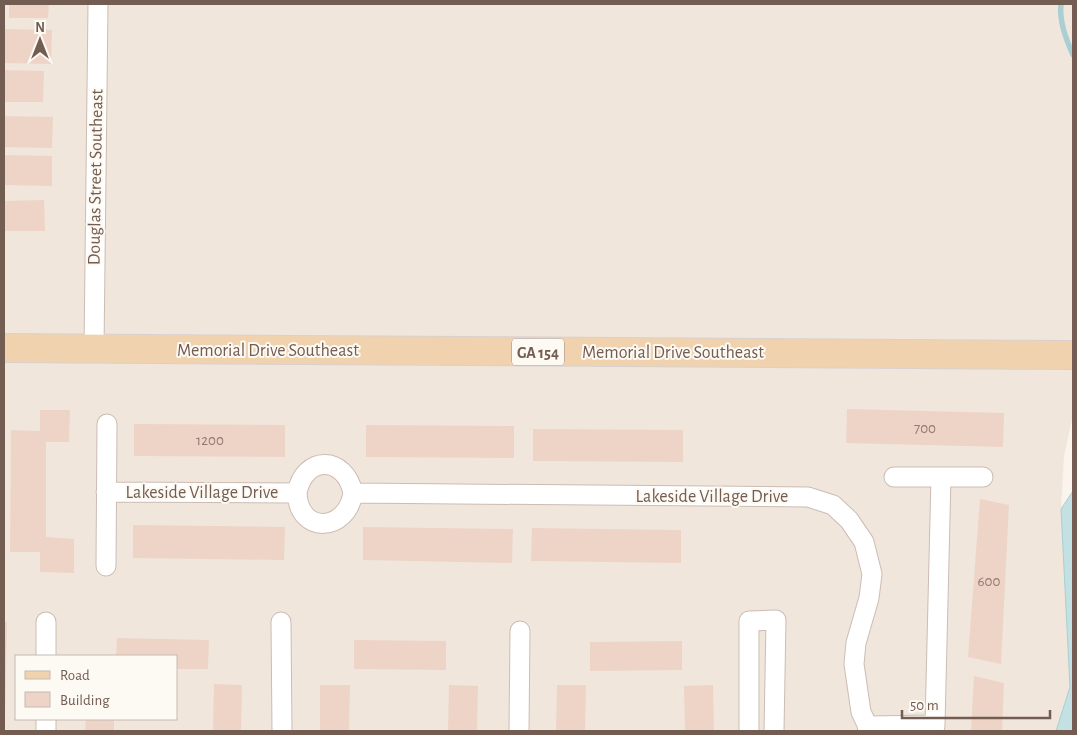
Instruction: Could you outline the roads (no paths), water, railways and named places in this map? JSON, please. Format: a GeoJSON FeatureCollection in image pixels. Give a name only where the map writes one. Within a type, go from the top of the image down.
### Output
{"type":"FeatureCollection","features":[{"type":"Feature","properties":{"kind":"main road","name":"Memorial Drive Southeast"},"geometry":{"type":"LineString","coordinates":[[4,348],[1073,355]]}},
{"type":"Feature","properties":{"kind":"street","name":"Douglas Street Southeast"},"geometry":{"type":"LineString","coordinates":[[94,349],[98,4]]}},
{"type":"Feature","properties":{"kind":"street","name":"Lakeside Village Drive"},"geometry":{"type":"LineString","coordinates":[[106,424],[106,566]]}},
{"type":"Feature","properties":{"kind":"street","name":"Lakeside Village Drive"},"geometry":{"type":"LineString","coordinates":[[324,464],[336,467],[346,473],[353,493],[352,504],[346,513],[339,519],[328,523],[318,523],[310,520],[302,514],[298,504],[299,482],[305,473],[313,467],[324,464]]}},
{"type":"Feature","properties":{"kind":"street"},"geometry":{"type":"LineString","coordinates":[[894,477],[983,477]]}},
{"type":"Feature","properties":{"kind":"street","name":"Lakeside Village Drive"},"geometry":{"type":"LineString","coordinates":[[353,493],[808,497],[833,505],[849,520],[864,542],[872,574],[869,598],[856,643],[854,664],[861,712],[868,728],[934,728],[941,477]]}},
{"type":"Feature","properties":{"kind":"street","name":"Lakeside Village Drive"},"geometry":{"type":"LineString","coordinates":[[106,492],[297,493]]}},
{"type":"Feature","properties":{"kind":"street"},"geometry":{"type":"LineString","coordinates":[[749,731],[749,621],[776,620],[774,731]]}},
{"type":"Feature","properties":{"kind":"street"},"geometry":{"type":"LineString","coordinates":[[46,622],[46,655]]}},
{"type":"Feature","properties":{"kind":"street"},"geometry":{"type":"LineString","coordinates":[[281,622],[282,731]]}},
{"type":"Feature","properties":{"kind":"street"},"geometry":{"type":"LineString","coordinates":[[519,731],[520,631]]}},
{"type":"Feature","properties":{"kind":"water"},"geometry":{"type":"Polygon","coordinates":[[[1073,491],[1073,731],[1056,731],[1070,687],[1061,509],[1073,491]]]}},
{"type":"Feature","properties":{"kind":"waterway"},"geometry":{"type":"LineString","coordinates":[[1061,4],[1062,23],[1073,55]]}}]}
